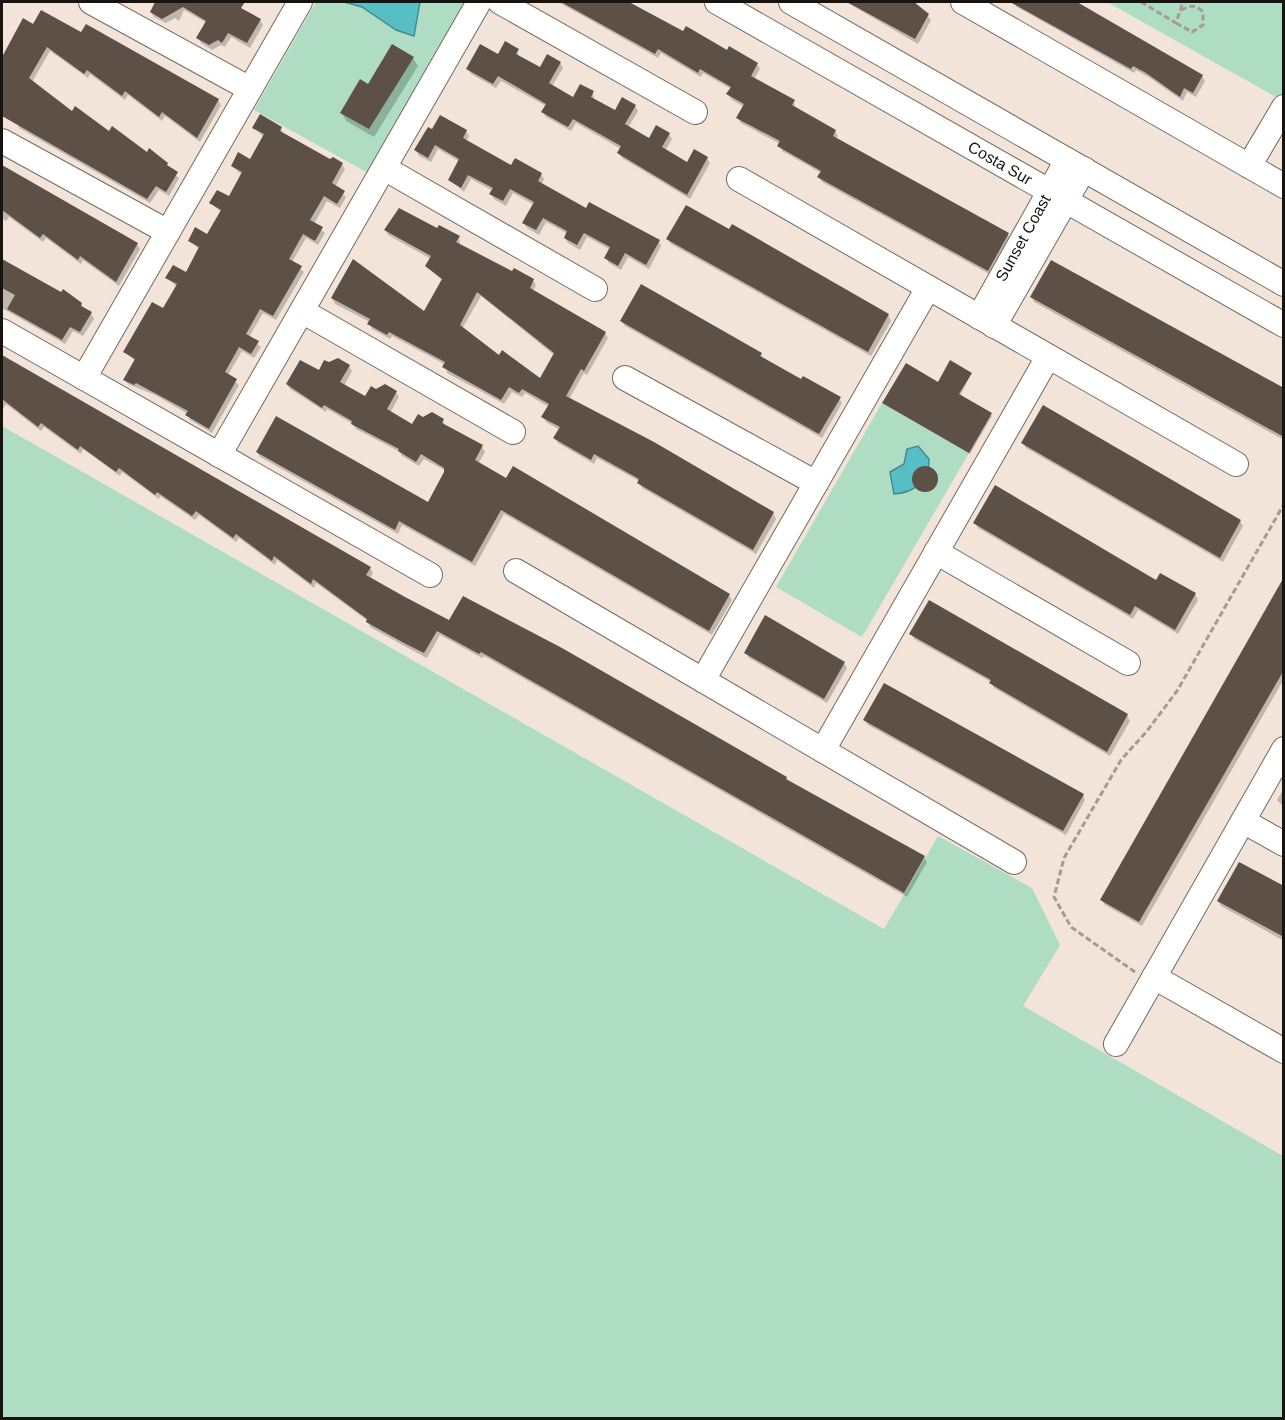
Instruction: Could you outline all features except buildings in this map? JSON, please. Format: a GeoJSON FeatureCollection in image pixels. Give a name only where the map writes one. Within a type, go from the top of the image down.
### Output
{"type":"FeatureCollection","features":[{"type":"Feature","properties":{"kind":"street"},"geometry":{"type":"LineString","coordinates":[[91,2],[250,89]]}},
{"type":"Feature","properties":{"kind":"street"},"geometry":{"type":"LineString","coordinates":[[84,378],[300,2]]}},
{"type":"Feature","properties":{"kind":"street"},"geometry":{"type":"LineString","coordinates":[[219,455],[479,2]]}},
{"type":"Feature","properties":{"kind":"street"},"geometry":{"type":"LineString","coordinates":[[500,2],[695,112]]}},
{"type":"Feature","properties":{"kind":"street","name":"Costa Sur"},"geometry":{"type":"LineString","coordinates":[[717,2],[1284,325]]}},
{"type":"Feature","properties":{"kind":"street"},"geometry":{"type":"LineString","coordinates":[[791,2],[1284,284]]}},
{"type":"Feature","properties":{"kind":"street"},"geometry":{"type":"LineString","coordinates":[[963,2],[1284,186]]}},
{"type":"Feature","properties":{"kind":"street"},"geometry":{"type":"LineString","coordinates":[[1250,166],[1284,107]]}},
{"type":"Feature","properties":{"kind":"street"},"geometry":{"type":"LineString","coordinates":[[2,141],[168,232]]}},
{"type":"Feature","properties":{"kind":"street","name":"Sunset Coast"},"geometry":{"type":"LineString","coordinates":[[987,321],[1075,165]]}},
{"type":"Feature","properties":{"kind":"street"},"geometry":{"type":"LineString","coordinates":[[384,168],[595,289]]}},
{"type":"Feature","properties":{"kind":"street"},"geometry":{"type":"LineString","coordinates":[[739,179],[1236,464]]}},
{"type":"Feature","properties":{"kind":"street"},"geometry":{"type":"LineString","coordinates":[[703,680],[928,288]]}},
{"type":"Feature","properties":{"kind":"street"},"geometry":{"type":"LineString","coordinates":[[302,311],[513,432]]}},
{"type":"Feature","properties":{"kind":"street"},"geometry":{"type":"LineString","coordinates":[[2,331],[430,575]]}},
{"type":"Feature","properties":{"kind":"street"},"geometry":{"type":"LineString","coordinates":[[823,750],[1048,357]]}},
{"type":"Feature","properties":{"kind":"street"},"geometry":{"type":"LineString","coordinates":[[625,378],[816,483]]}},
{"type":"Feature","properties":{"kind":"street"},"geometry":{"type":"LineString","coordinates":[[936,552],[1128,663]]}},
{"type":"Feature","properties":{"kind":"street"},"geometry":{"type":"LineString","coordinates":[[516,571],[1014,862]]}},
{"type":"Feature","properties":{"kind":"street"},"geometry":{"type":"LineString","coordinates":[[1116,1044],[1284,749]]}},
{"type":"Feature","properties":{"kind":"street"},"geometry":{"type":"LineString","coordinates":[[1243,821],[1284,844]]}},
{"type":"Feature","properties":{"kind":"street"},"geometry":{"type":"LineString","coordinates":[[1154,977],[1284,1051]]}},
{"type":"Feature","properties":{"kind":"path"},"geometry":{"type":"LineString","coordinates":[[1141,2],[1192,32],[1203,25],[1203,12],[1198,7],[1192,5],[1180,11]]}},
{"type":"Feature","properties":{"kind":"path"},"geometry":{"type":"LineString","coordinates":[[1176,23],[1183,2]]}},
{"type":"Feature","properties":{"kind":"path"},"geometry":{"type":"LineString","coordinates":[[1154,977],[1132,972],[1071,927],[1054,897],[1064,858],[1120,760],[1147,731],[1178,691],[1284,504]]}},
{"type":"Feature","properties":{"kind":"green space"},"geometry":{"type":"Polygon","coordinates":[[[316,2],[464,2],[465,5],[370,174],[254,110],[316,2]]]}},
{"type":"Feature","properties":{"kind":"green space"},"geometry":{"type":"Polygon","coordinates":[[[1107,2],[1283,2],[1283,101],[1107,2]]]}},
{"type":"Feature","properties":{"kind":"green space"},"geometry":{"type":"Polygon","coordinates":[[[882,403],[969,453],[862,637],[776,587],[882,403]]]}},
{"type":"Feature","properties":{"kind":"green space"},"geometry":{"type":"Polygon","coordinates":[[[2,426],[884,929],[938,836],[1032,888],[1060,945],[1023,1006],[1283,1156],[1283,1418],[2,1418],[2,426]]]}},
{"type":"Feature","properties":{"kind":"water"},"geometry":{"type":"Polygon","coordinates":[[[344,2],[420,2],[414,36],[396,30],[362,7],[344,2]]]}},
{"type":"Feature","properties":{"kind":"water"},"geometry":{"type":"Polygon","coordinates":[[[918,446],[929,459],[927,474],[914,488],[894,494],[890,472],[904,464],[907,449],[918,446]]]}}]}
